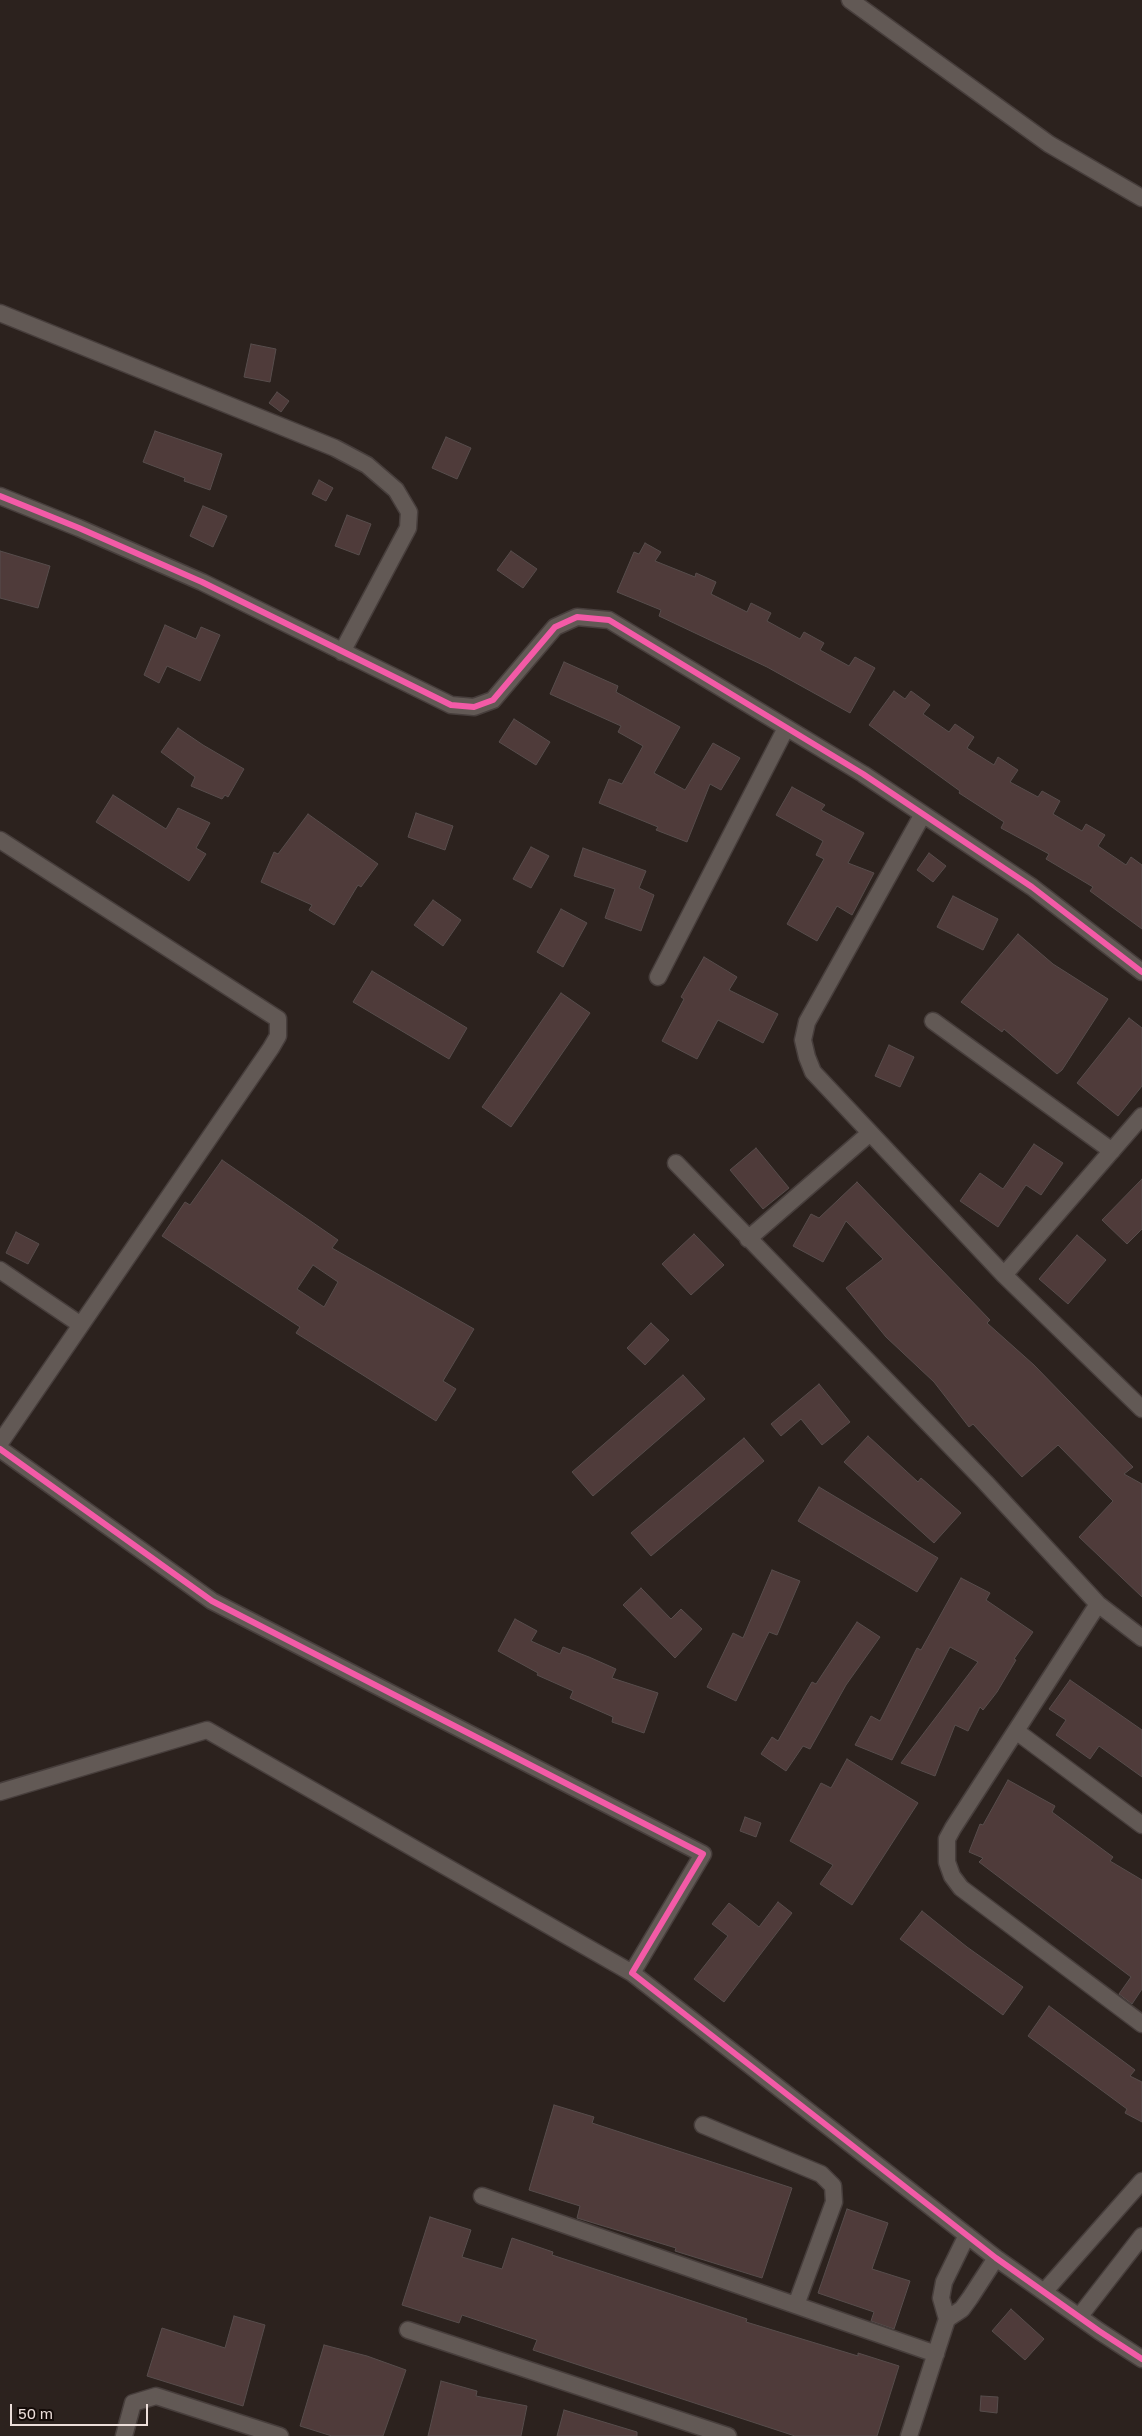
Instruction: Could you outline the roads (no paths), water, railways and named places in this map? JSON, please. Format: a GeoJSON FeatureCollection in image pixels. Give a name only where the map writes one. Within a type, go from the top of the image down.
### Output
{"type":"FeatureCollection","features":[{"type":"Feature","properties":{"kind":"street"},"geometry":{"type":"LineString","coordinates":[[850,0],[1049,144],[1142,198]]}},
{"type":"Feature","properties":{"kind":"street"},"geometry":{"type":"LineString","coordinates":[[0,313],[335,448],[367,465],[396,490],[409,512],[408,528],[342,652]]}},
{"type":"Feature","properties":{"kind":"street"},"geometry":{"type":"LineString","coordinates":[[0,496],[79,528],[202,582],[451,706],[474,707],[493,700],[555,627],[577,618],[609,620],[863,774],[1032,887],[1142,972]]}},
{"type":"Feature","properties":{"kind":"street"},"geometry":{"type":"LineString","coordinates":[[658,977],[786,728]]}},
{"type":"Feature","properties":{"kind":"street"},"geometry":{"type":"LineString","coordinates":[[923,814],[807,1022],[803,1040],[813,1072],[1004,1275],[1142,1409]]}},
{"type":"Feature","properties":{"kind":"street"},"geometry":{"type":"LineString","coordinates":[[0,840],[278,1019],[278,1036],[272,1048],[0,1443]]}},
{"type":"Feature","properties":{"kind":"street"},"geometry":{"type":"LineString","coordinates":[[933,1021],[1112,1151]]}},
{"type":"Feature","properties":{"kind":"street"},"geometry":{"type":"LineString","coordinates":[[1004,1275],[1142,1116]]}},
{"type":"Feature","properties":{"kind":"street"},"geometry":{"type":"LineString","coordinates":[[748,1239],[870,1133]]}},
{"type":"Feature","properties":{"kind":"street"},"geometry":{"type":"LineString","coordinates":[[676,1163],[985,1482],[1098,1604],[1142,1638]]}},
{"type":"Feature","properties":{"kind":"street"},"geometry":{"type":"LineString","coordinates":[[0,1270],[81,1326]]}},
{"type":"Feature","properties":{"kind":"street"},"geometry":{"type":"LineString","coordinates":[[0,1449],[212,1601],[703,1854],[632,1973]]}},
{"type":"Feature","properties":{"kind":"street"},"geometry":{"type":"LineString","coordinates":[[1098,1604],[947,1839],[947,1862],[952,1876],[962,1888],[1142,2024]]}},
{"type":"Feature","properties":{"kind":"street"},"geometry":{"type":"LineString","coordinates":[[0,1792],[207,1730],[632,1973],[996,2258],[1078,2317],[1142,2359]]}},
{"type":"Feature","properties":{"kind":"street"},"geometry":{"type":"LineString","coordinates":[[1016,1731],[1142,1825]]}},
{"type":"Feature","properties":{"kind":"street"},"geometry":{"type":"LineString","coordinates":[[703,2125],[821,2174],[833,2186],[834,2202],[796,2305]]}},
{"type":"Feature","properties":{"kind":"street"},"geometry":{"type":"LineString","coordinates":[[1044,2292],[1142,2181]]}},
{"type":"Feature","properties":{"kind":"street"},"geometry":{"type":"LineString","coordinates":[[482,2196],[936,2354]]}},
{"type":"Feature","properties":{"kind":"street"},"geometry":{"type":"LineString","coordinates":[[909,2436],[947,2319],[941,2298],[944,2282],[967,2235]]}},
{"type":"Feature","properties":{"kind":"street"},"geometry":{"type":"LineString","coordinates":[[1078,2317],[1142,2236]]}},
{"type":"Feature","properties":{"kind":"street"},"geometry":{"type":"LineString","coordinates":[[947,2319],[962,2309],[996,2258]]}},
{"type":"Feature","properties":{"kind":"street"},"geometry":{"type":"LineString","coordinates":[[408,2330],[728,2436]]}},
{"type":"Feature","properties":{"kind":"street"},"geometry":{"type":"LineString","coordinates":[[124,2436],[133,2403],[156,2396],[280,2436]]}}]}
